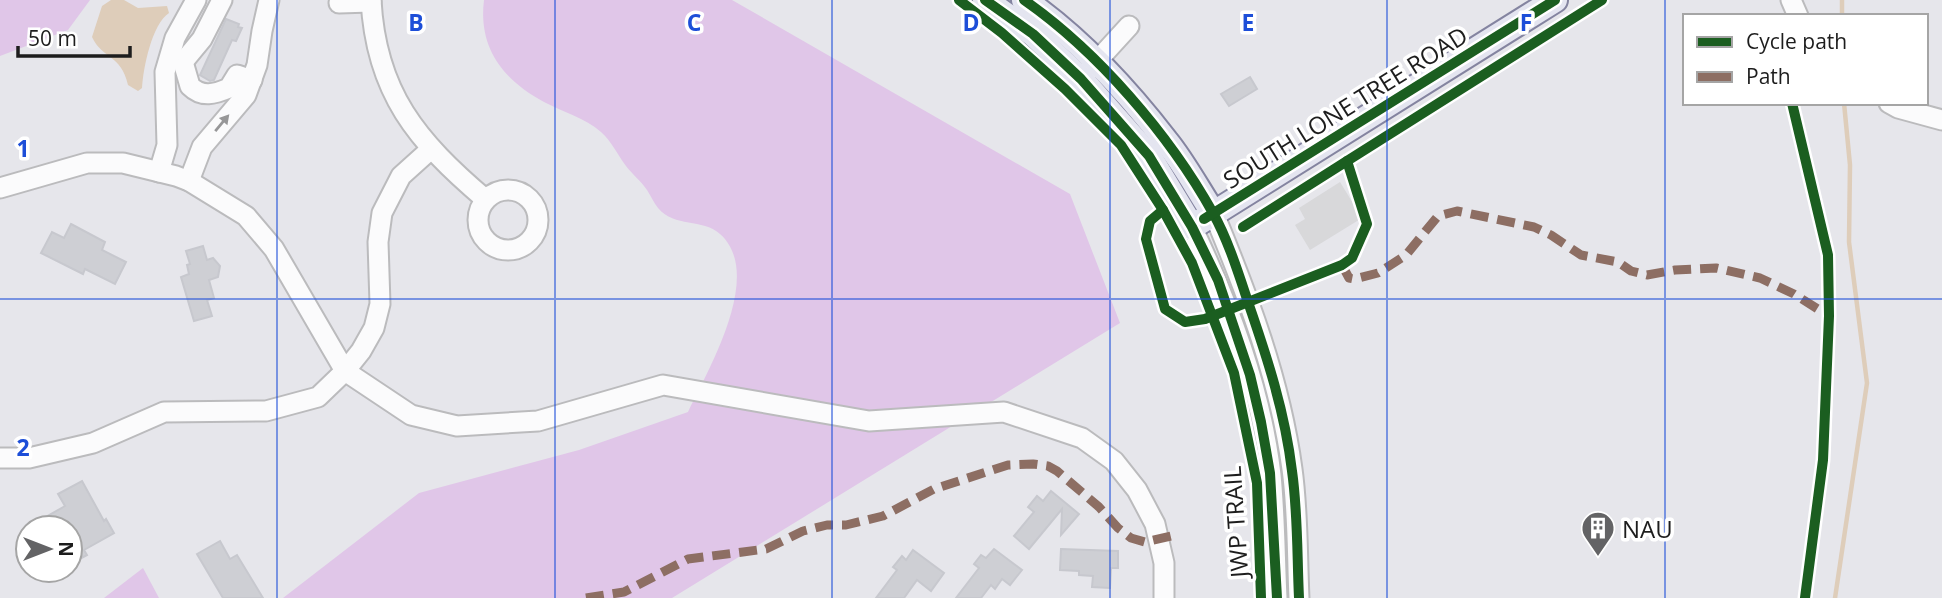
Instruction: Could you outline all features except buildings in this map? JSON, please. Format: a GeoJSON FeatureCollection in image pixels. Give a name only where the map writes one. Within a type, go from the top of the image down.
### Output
{"type":"FeatureCollection","features":[{"type":"Feature","properties":{"kind":"main road"},"geometry":{"type":"LineString","coordinates":[[985,0],[1089,70],[1167,142],[1214,214]]}},
{"type":"Feature","properties":{"kind":"main road"},"geometry":{"type":"LineString","coordinates":[[1024,0],[1047,16],[1089,70],[1149,156],[1192,227]]}},
{"type":"Feature","properties":{"kind":"main road","name":"SOUTH LONE TREE ROAD"},"geometry":{"type":"LineString","coordinates":[[1192,227],[1555,0]]}},
{"type":"Feature","properties":{"kind":"street"},"geometry":{"type":"LineString","coordinates":[[196,0],[175,38],[176,60],[190,86],[202,93],[212,94],[229,89],[237,75],[252,80]]}},
{"type":"Feature","properties":{"kind":"street"},"geometry":{"type":"LineString","coordinates":[[159,172],[167,145],[165,72],[202,39],[222,0]]}},
{"type":"Feature","properties":{"kind":"street"},"geometry":{"type":"LineString","coordinates":[[189,181],[202,147],[246,95],[257,65],[269,0]]}},
{"type":"Feature","properties":{"kind":"street"},"geometry":{"type":"LineString","coordinates":[[339,3],[371,1],[374,35],[387,83],[411,124],[431,149],[485,199]]}},
{"type":"Feature","properties":{"kind":"street"},"geometry":{"type":"LineString","coordinates":[[1089,70],[1129,26]]}},
{"type":"Feature","properties":{"kind":"street"},"geometry":{"type":"LineString","coordinates":[[1893,105],[1942,120]]}},
{"type":"Feature","properties":{"kind":"street"},"geometry":{"type":"LineString","coordinates":[[0,458],[29,458],[93,443],[164,412],[265,411],[318,397],[345,371],[369,339],[378,316],[381,292],[379,235],[382,213],[401,176],[431,149]]}},
{"type":"Feature","properties":{"kind":"street"},"geometry":{"type":"LineString","coordinates":[[0,188],[87,163],[123,163],[189,181],[246,216],[274,249],[345,371],[411,415],[457,426],[538,421],[663,385],[869,421],[1004,412],[1082,438],[1114,461],[1137,490],[1155,524],[1164,563],[1164,598]]}},
{"type":"Feature","properties":{"kind":"street"},"geometry":{"type":"LineString","coordinates":[[1214,214],[1238,272],[1272,369],[1283,417],[1294,493],[1299,598]]}},
{"type":"Feature","properties":{"kind":"street"},"geometry":{"type":"LineString","coordinates":[[1192,227],[1222,292],[1250,375],[1261,422],[1270,473],[1277,598]]}},
{"type":"Feature","properties":{"kind":"shaded area"},"geometry":{"type":"Polygon","coordinates":[[[0,0],[90,0],[68,30],[0,56],[0,0]]]}},
{"type":"Feature","properties":{"kind":"shaded area"},"geometry":{"type":"Polygon","coordinates":[[[111,0],[124,0],[138,8],[167,6],[169,13],[153,36],[146,58],[142,88],[138,91],[128,85],[121,68],[101,50],[92,37],[102,6],[111,0]]]}},
{"type":"Feature","properties":{"kind":"shaded area"},"geometry":{"type":"Polygon","coordinates":[[[484,0],[732,0],[1070,194],[1120,323],[672,598],[283,598],[419,493],[579,450],[688,412],[719,348],[728,322],[735,297],[737,273],[732,251],[720,234],[705,226],[680,221],[665,214],[601,132],[516,84],[496,61],[490,48],[483,17],[484,0]]]}},
{"type":"Feature","properties":{"kind":"shaded area"},"geometry":{"type":"Polygon","coordinates":[[[1340,182],[1362,218],[1310,250],[1295,225],[1305,219],[1299,208],[1340,182]]]}},
{"type":"Feature","properties":{"kind":"shaded area"},"geometry":{"type":"Polygon","coordinates":[[[143,568],[159,598],[104,598],[143,568]]]}},
{"type":"Feature","properties":{"kind":"waterway"},"geometry":{"type":"LineString","coordinates":[[1842,0],[1842,14]]}},
{"type":"Feature","properties":{"kind":"waterway"},"geometry":{"type":"LineString","coordinates":[[1835,598],[1867,383],[1849,242],[1850,165],[1844,105]]}},
{"type":"Feature","properties":{"kind":"marked path"},"geometry":{"type":"LineString","coordinates":[[1342,265],[1349,278],[1378,273],[1406,255],[1438,216],[1457,211],[1534,227],[1581,255],[1618,262],[1631,271],[1647,275],[1675,270],[1716,268],[1760,278],[1794,294],[1829,316]]}},
{"type":"Feature","properties":{"kind":"marked path"},"geometry":{"type":"LineString","coordinates":[[586,598],[624,592],[688,559],[766,549],[803,531],[883,516],[934,489],[1008,465],[1033,464],[1048,466],[1057,471],[1131,538],[1145,542],[1175,535]]}},
{"type":"Feature","properties":{"kind":"cycle path","name":"JWP TRAIL"},"geometry":{"type":"LineString","coordinates":[[959,0],[1002,33],[1065,89],[1121,145],[1163,210],[1192,263],[1234,373],[1257,483],[1261,598]]}},
{"type":"Feature","properties":{"kind":"cycle path"},"geometry":{"type":"LineString","coordinates":[[985,0],[1033,34],[1081,79],[1149,156],[1192,227],[1218,280],[1250,375],[1261,422],[1270,473],[1277,598]]}},
{"type":"Feature","properties":{"kind":"cycle path"},"geometry":{"type":"LineString","coordinates":[[1024,0],[1078,44],[1153,124],[1195,183],[1223,234],[1262,343],[1285,427],[1295,503],[1299,598]]}},
{"type":"Feature","properties":{"kind":"cycle path"},"geometry":{"type":"LineString","coordinates":[[1204,219],[1555,0]]}},
{"type":"Feature","properties":{"kind":"cycle path"},"geometry":{"type":"LineString","coordinates":[[1163,210],[1150,221],[1146,239],[1165,309],[1185,322],[1205,319],[1342,265],[1352,258],[1367,224],[1347,161],[1602,0]]}},
{"type":"Feature","properties":{"kind":"cycle path"},"geometry":{"type":"LineString","coordinates":[[1792,105],[1828,255],[1829,316],[1823,460],[1805,598]]}},
{"type":"Feature","properties":{"kind":"cycle path"},"geometry":{"type":"LineString","coordinates":[[1243,227],[1347,161]]}},
{"type":"Feature","properties":{"kind":"place","name":"NAU"},"geometry":{"type":"Point","coordinates":[1598,558]}}]}
